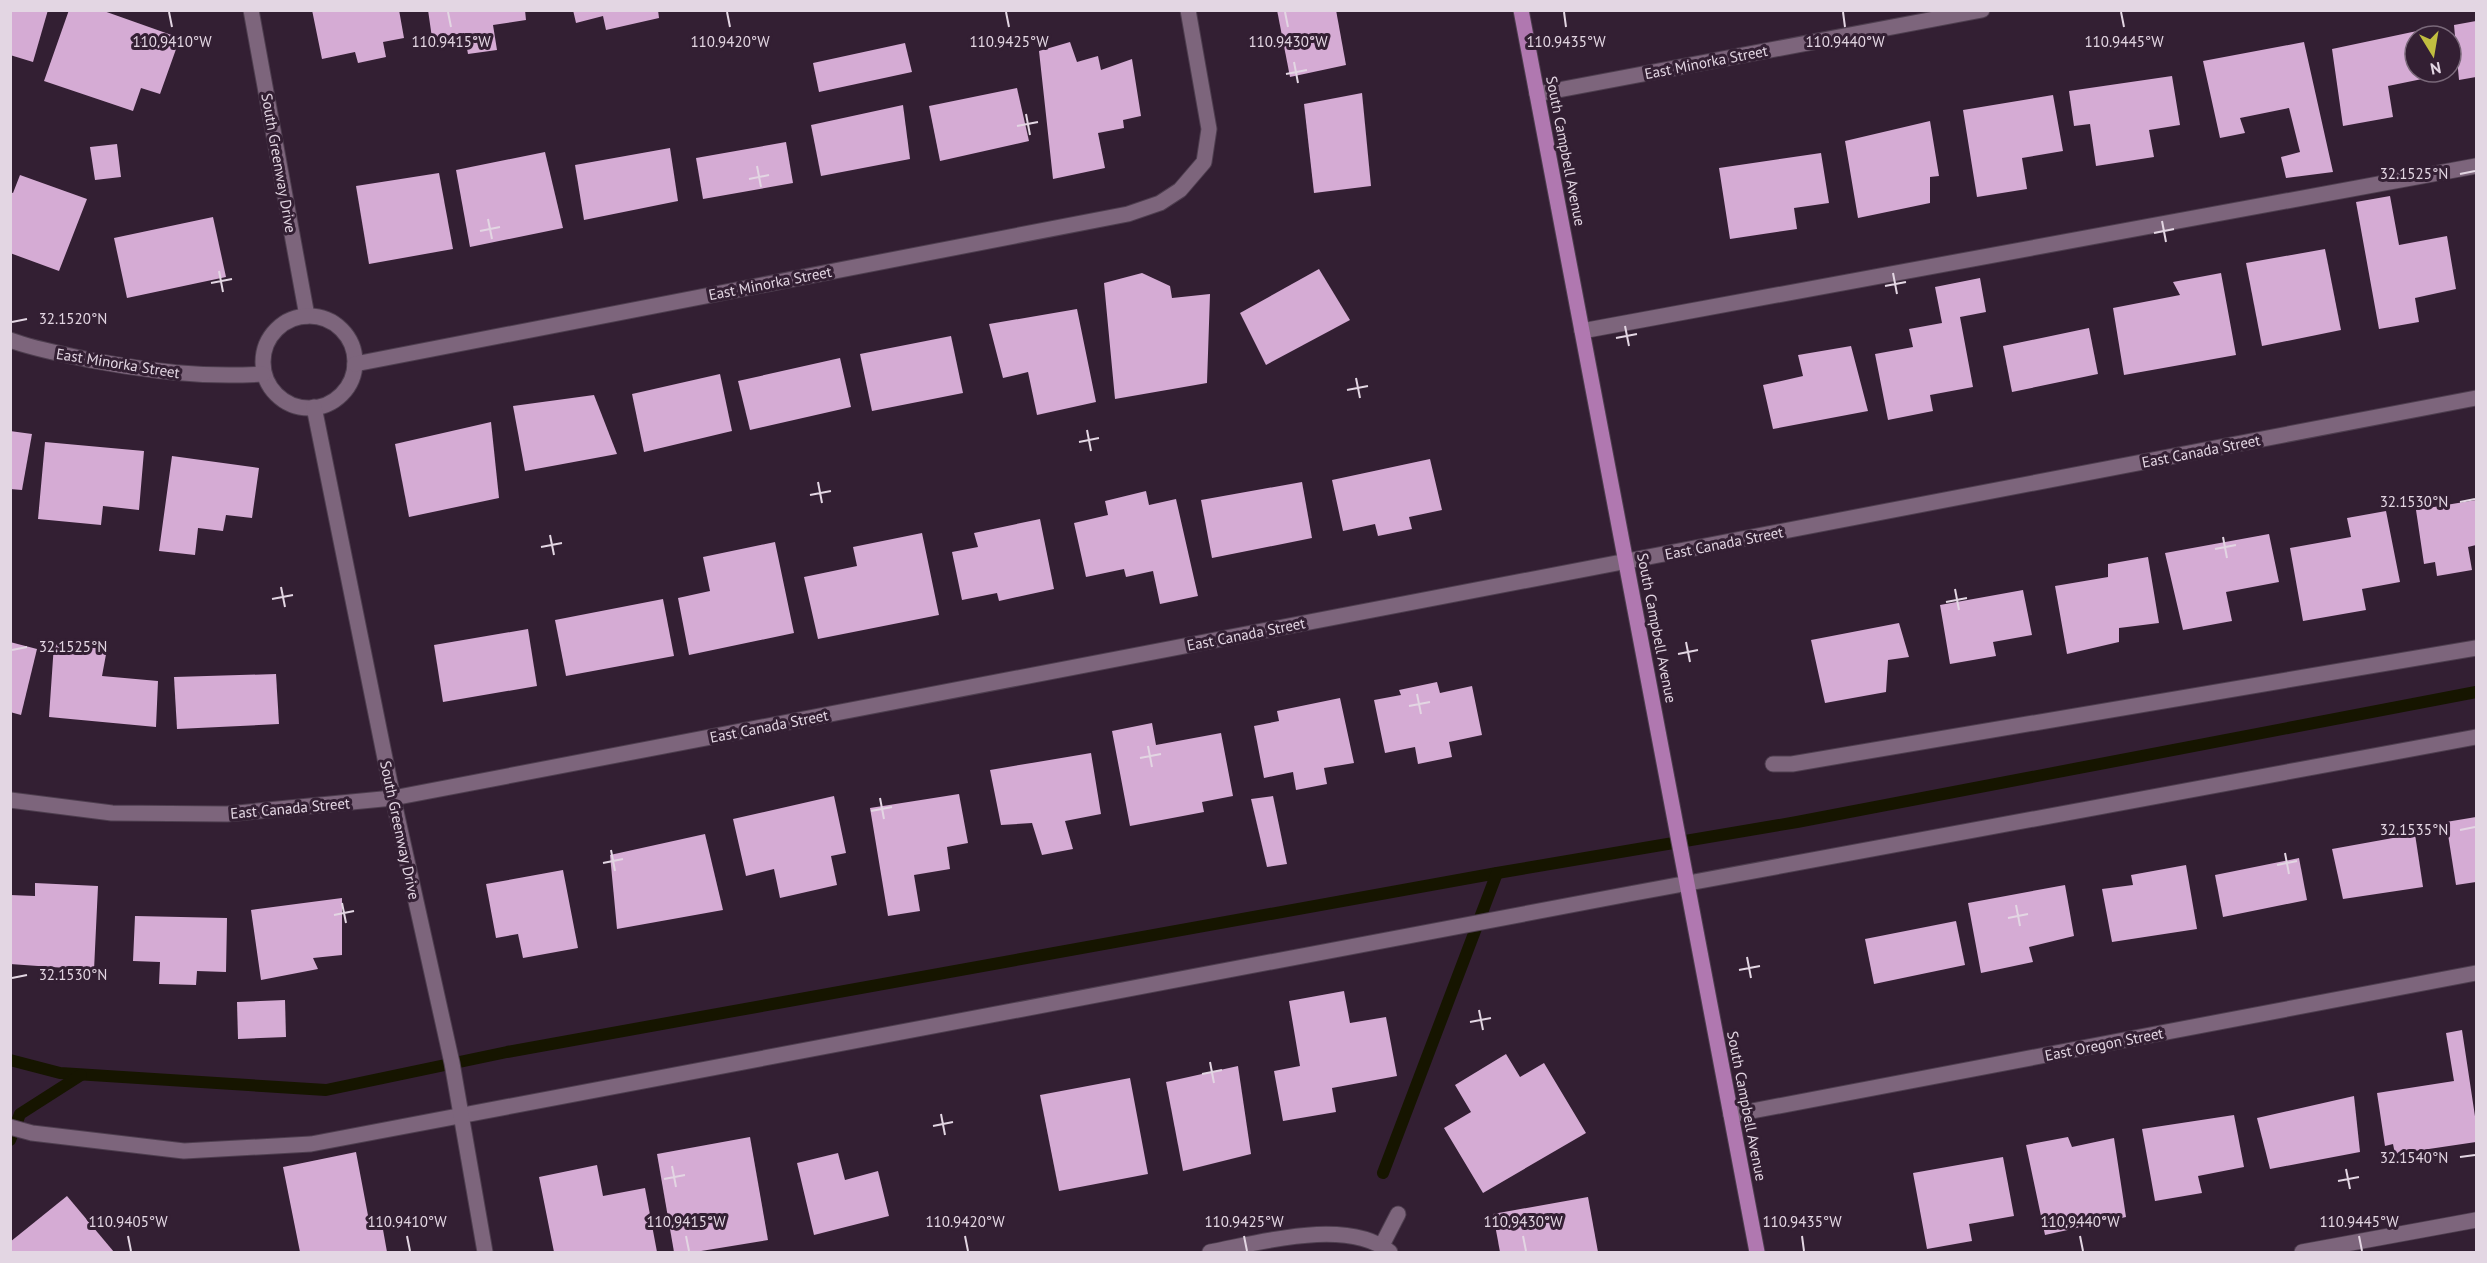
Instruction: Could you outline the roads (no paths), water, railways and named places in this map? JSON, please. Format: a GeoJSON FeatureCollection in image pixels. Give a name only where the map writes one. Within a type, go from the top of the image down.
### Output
{"type":"FeatureCollection","features":[{"type":"Feature","properties":{"kind":"main road","name":"South Campbell Avenue"},"geometry":{"type":"LineString","coordinates":[[1521,10],[1757,1252]]}},
{"type":"Feature","properties":{"kind":"street","name":"South Greenway Drive"},"geometry":{"type":"LineString","coordinates":[[250,10],[307,316]]}},
{"type":"Feature","properties":{"kind":"street","name":"East Minorka Street"},"geometry":{"type":"LineString","coordinates":[[354,363],[1128,214],[1160,203],[1180,190],[1204,162],[1209,129],[1188,10]]}},
{"type":"Feature","properties":{"kind":"street","name":"East Minorka Street"},"geometry":{"type":"LineString","coordinates":[[1537,94],[1982,10]]}},
{"type":"Feature","properties":{"kind":"street"},"geometry":{"type":"LineString","coordinates":[[1582,331],[2476,166]]}},
{"type":"Feature","properties":{"kind":"street"},"geometry":{"type":"LineString","coordinates":[[307,316],[330,320],[342,330],[351,343],[354,363],[354,372],[348,386],[338,398],[314,407],[294,405],[280,399],[270,388],[263,374],[262,358],[266,343],[274,331],[286,321],[307,316]]}},
{"type":"Feature","properties":{"kind":"street","name":"East Minorka Street"},"geometry":{"type":"LineString","coordinates":[[10,340],[34,348],[141,369],[221,377],[263,374]]}},
{"type":"Feature","properties":{"kind":"street","name":"East Canada Street"},"geometry":{"type":"LineString","coordinates":[[10,800],[112,813],[227,814],[393,798],[2476,398]]}},
{"type":"Feature","properties":{"kind":"street","name":"South Greenway Drive"},"geometry":{"type":"LineString","coordinates":[[314,407],[393,798],[452,1063],[485,1252]]}},
{"type":"Feature","properties":{"kind":"street"},"geometry":{"type":"LineString","coordinates":[[1773,764],[1804,762],[2476,648]]}},
{"type":"Feature","properties":{"kind":"street"},"geometry":{"type":"LineString","coordinates":[[10,1127],[32,1133],[184,1151],[311,1144],[2476,737]]}},
{"type":"Feature","properties":{"kind":"street","name":"East Oregon Street"},"geometry":{"type":"LineString","coordinates":[[1731,1115],[2476,974]]}},
{"type":"Feature","properties":{"kind":"street"},"geometry":{"type":"LineString","coordinates":[[1210,1252],[1301,1236],[1330,1235],[1355,1237],[1380,1247],[1398,1214]]}},
{"type":"Feature","properties":{"kind":"street"},"geometry":{"type":"LineString","coordinates":[[2302,1252],[2476,1220]]}},
{"type":"Feature","properties":{"kind":"waterway"},"geometry":{"type":"LineString","coordinates":[[10,1060],[60,1073],[326,1090],[507,1052],[1497,873],[1797,822],[2476,692]]}},
{"type":"Feature","properties":{"kind":"waterway"},"geometry":{"type":"LineString","coordinates":[[1383,1173],[1497,873]]}},
{"type":"Feature","properties":{"kind":"waterway"},"geometry":{"type":"LineString","coordinates":[[10,1140],[20,1114],[81,1075]]}}]}
